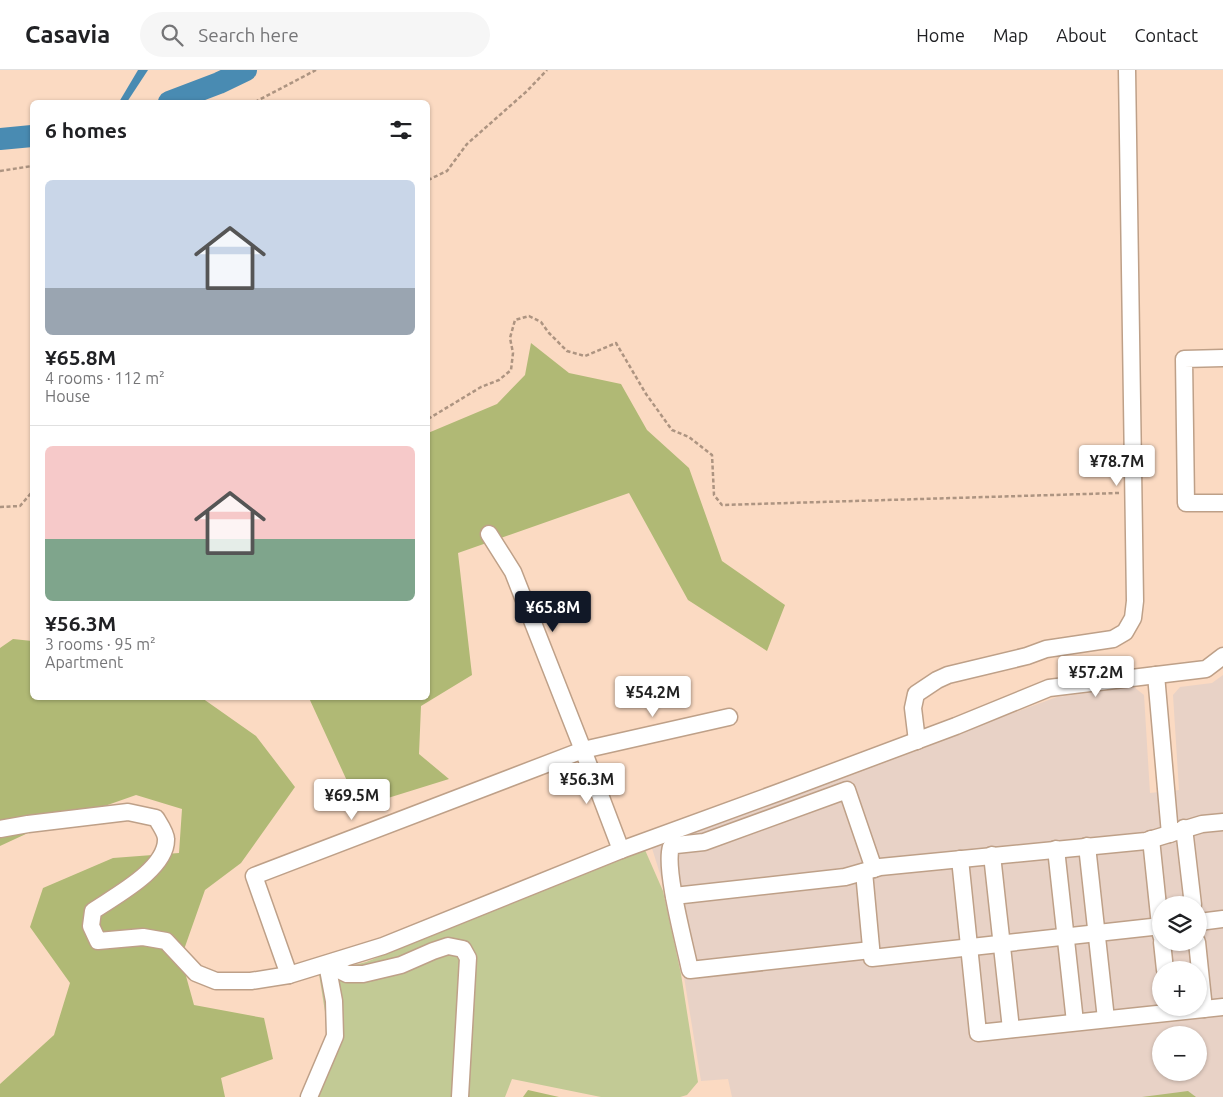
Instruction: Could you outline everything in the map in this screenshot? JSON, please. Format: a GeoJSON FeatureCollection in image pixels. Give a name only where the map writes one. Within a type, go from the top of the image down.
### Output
{"type":"FeatureCollection","features":[{"type":"Feature","properties":{"kind":"street"},"geometry":{"type":"LineString","coordinates":[[917,741],[913,708],[916,694],[936,680],[948,675],[1027,656],[1046,649],[1113,639],[1125,632],[1133,618],[1135,601],[1127,70]]}},
{"type":"Feature","properties":{"kind":"street"},"geometry":{"type":"LineString","coordinates":[[1223,358],[1184,359],[1186,503],[1223,502]]}},
{"type":"Feature","properties":{"kind":"street"},"geometry":{"type":"LineString","coordinates":[[489,534],[512,572],[583,750],[620,850]]}},
{"type":"Feature","properties":{"kind":"street"},"geometry":{"type":"LineString","coordinates":[[0,829],[128,812],[156,818],[166,838],[163,853],[152,870],[93,911],[91,926],[98,941],[143,937],[166,941],[196,973],[216,982],[251,981],[289,975],[382,946],[620,850],[917,741],[1049,688],[1206,668],[1223,656]]}},
{"type":"Feature","properties":{"kind":"street"},"geometry":{"type":"LineString","coordinates":[[1156,675],[1179,830],[1191,896]]}},
{"type":"Feature","properties":{"kind":"street"},"geometry":{"type":"LineString","coordinates":[[289,975],[254,876],[583,750],[729,717]]}},
{"type":"Feature","properties":{"kind":"street"},"geometry":{"type":"LineString","coordinates":[[871,950],[690,970],[674,896],[669,854],[671,847],[704,842],[847,790],[869,870],[872,958],[1065,936],[1152,930]]}},
{"type":"Feature","properties":{"kind":"street"},"geometry":{"type":"LineString","coordinates":[[674,896],[845,877],[869,870],[960,859],[1151,839],[1202,824],[1223,822]]}},
{"type":"Feature","properties":{"kind":"street"},"geometry":{"type":"LineString","coordinates":[[1151,839],[1157,896]]}},
{"type":"Feature","properties":{"kind":"street"},"geometry":{"type":"LineString","coordinates":[[1087,846],[1106,1019]]}},
{"type":"Feature","properties":{"kind":"street"},"geometry":{"type":"LineString","coordinates":[[1056,849],[1075,1022]]}},
{"type":"Feature","properties":{"kind":"street"},"geometry":{"type":"LineString","coordinates":[[992,856],[1011,1029]]}},
{"type":"Feature","properties":{"kind":"street"},"geometry":{"type":"LineString","coordinates":[[960,859],[978,1032],[1152,1013]]}},
{"type":"Feature","properties":{"kind":"street"},"geometry":{"type":"LineString","coordinates":[[1207,921],[1223,919]]}},
{"type":"Feature","properties":{"kind":"street"},"geometry":{"type":"LineString","coordinates":[[327,964],[347,974],[363,974],[401,965],[448,946],[463,949],[468,958],[460,1097]]}},
{"type":"Feature","properties":{"kind":"street"},"geometry":{"type":"LineString","coordinates":[[308,1097],[335,1036],[334,1001],[327,964]]}},
{"type":"Feature","properties":{"kind":"street"},"geometry":{"type":"LineString","coordinates":[[1207,1009],[1223,1007]]}},
{"type":"Feature","properties":{"kind":"path"},"geometry":{"type":"LineString","coordinates":[[259,100],[316,70]]}},
{"type":"Feature","properties":{"kind":"path"},"geometry":{"type":"LineString","coordinates":[[430,179],[447,172],[467,144],[527,91],[547,70]]}},
{"type":"Feature","properties":{"kind":"path"},"geometry":{"type":"LineString","coordinates":[[0,171],[30,166]]}},
{"type":"Feature","properties":{"kind":"path"},"geometry":{"type":"LineString","coordinates":[[430,417],[481,387],[499,380],[511,370],[513,353],[510,338],[516,320],[529,316],[541,322],[548,333],[567,351],[585,356],[616,343],[646,394],[672,430],[689,437],[712,455],[714,495],[722,505],[1133,493]]}},
{"type":"Feature","properties":{"kind":"path"},"geometry":{"type":"LineString","coordinates":[[0,507],[20,506],[30,494]]}},
{"type":"Feature","properties":{"kind":"shaded area"},"geometry":{"type":"Polygon","coordinates":[[[1223,675],[1223,1097],[732,1097],[728,1079],[701,1081],[684,977],[665,890],[651,845],[1057,697],[1134,687],[1144,695],[1150,793],[1179,790],[1173,695],[1180,687],[1212,683],[1223,675]]]}},
{"type":"Feature","properties":{"kind":"green space"},"geometry":{"type":"Polygon","coordinates":[[[531,343],[569,373],[621,384],[647,430],[689,468],[722,561],[785,605],[767,651],[688,600],[629,493],[458,553],[472,675],[421,706],[419,754],[449,779],[359,807],[310,700],[430,700],[430,432],[497,404],[525,375],[531,343]]]}},
{"type":"Feature","properties":{"kind":"green space"},"geometry":{"type":"Polygon","coordinates":[[[13,639],[30,641],[30,700],[205,700],[256,736],[295,787],[241,863],[205,890],[181,958],[194,1005],[264,1018],[273,1059],[221,1078],[225,1097],[0,1097],[0,1084],[54,1035],[70,983],[30,927],[43,888],[113,858],[179,853],[182,809],[136,795],[28,833],[0,846],[0,648],[13,639]]]}},
{"type":"Feature","properties":{"kind":"green space"},"geometry":{"type":"Polygon","coordinates":[[[645,850],[663,891],[681,974],[698,1082],[687,1095],[680,1097],[601,1097],[512,1079],[505,1097],[301,1097],[329,1037],[319,974],[366,962],[645,850]]]}},
{"type":"Feature","properties":{"kind":"green space"},"geometry":{"type":"Polygon","coordinates":[[[528,1090],[559,1097],[523,1097],[528,1090]]]}},
{"type":"Feature","properties":{"kind":"green space"},"geometry":{"type":"Polygon","coordinates":[[[1188,1091],[1196,1097],[1142,1097],[1188,1091]]]}},
{"type":"Feature","properties":{"kind":"water"},"geometry":{"type":"Polygon","coordinates":[[[138,70],[148,70],[128,100],[120,100],[138,70]]]}},
{"type":"Feature","properties":{"kind":"waterway"},"geometry":{"type":"LineString","coordinates":[[174,100],[219,83],[246,70]]}},
{"type":"Feature","properties":{"kind":"waterway"},"geometry":{"type":"LineString","coordinates":[[0,139],[30,136]]}}]}
